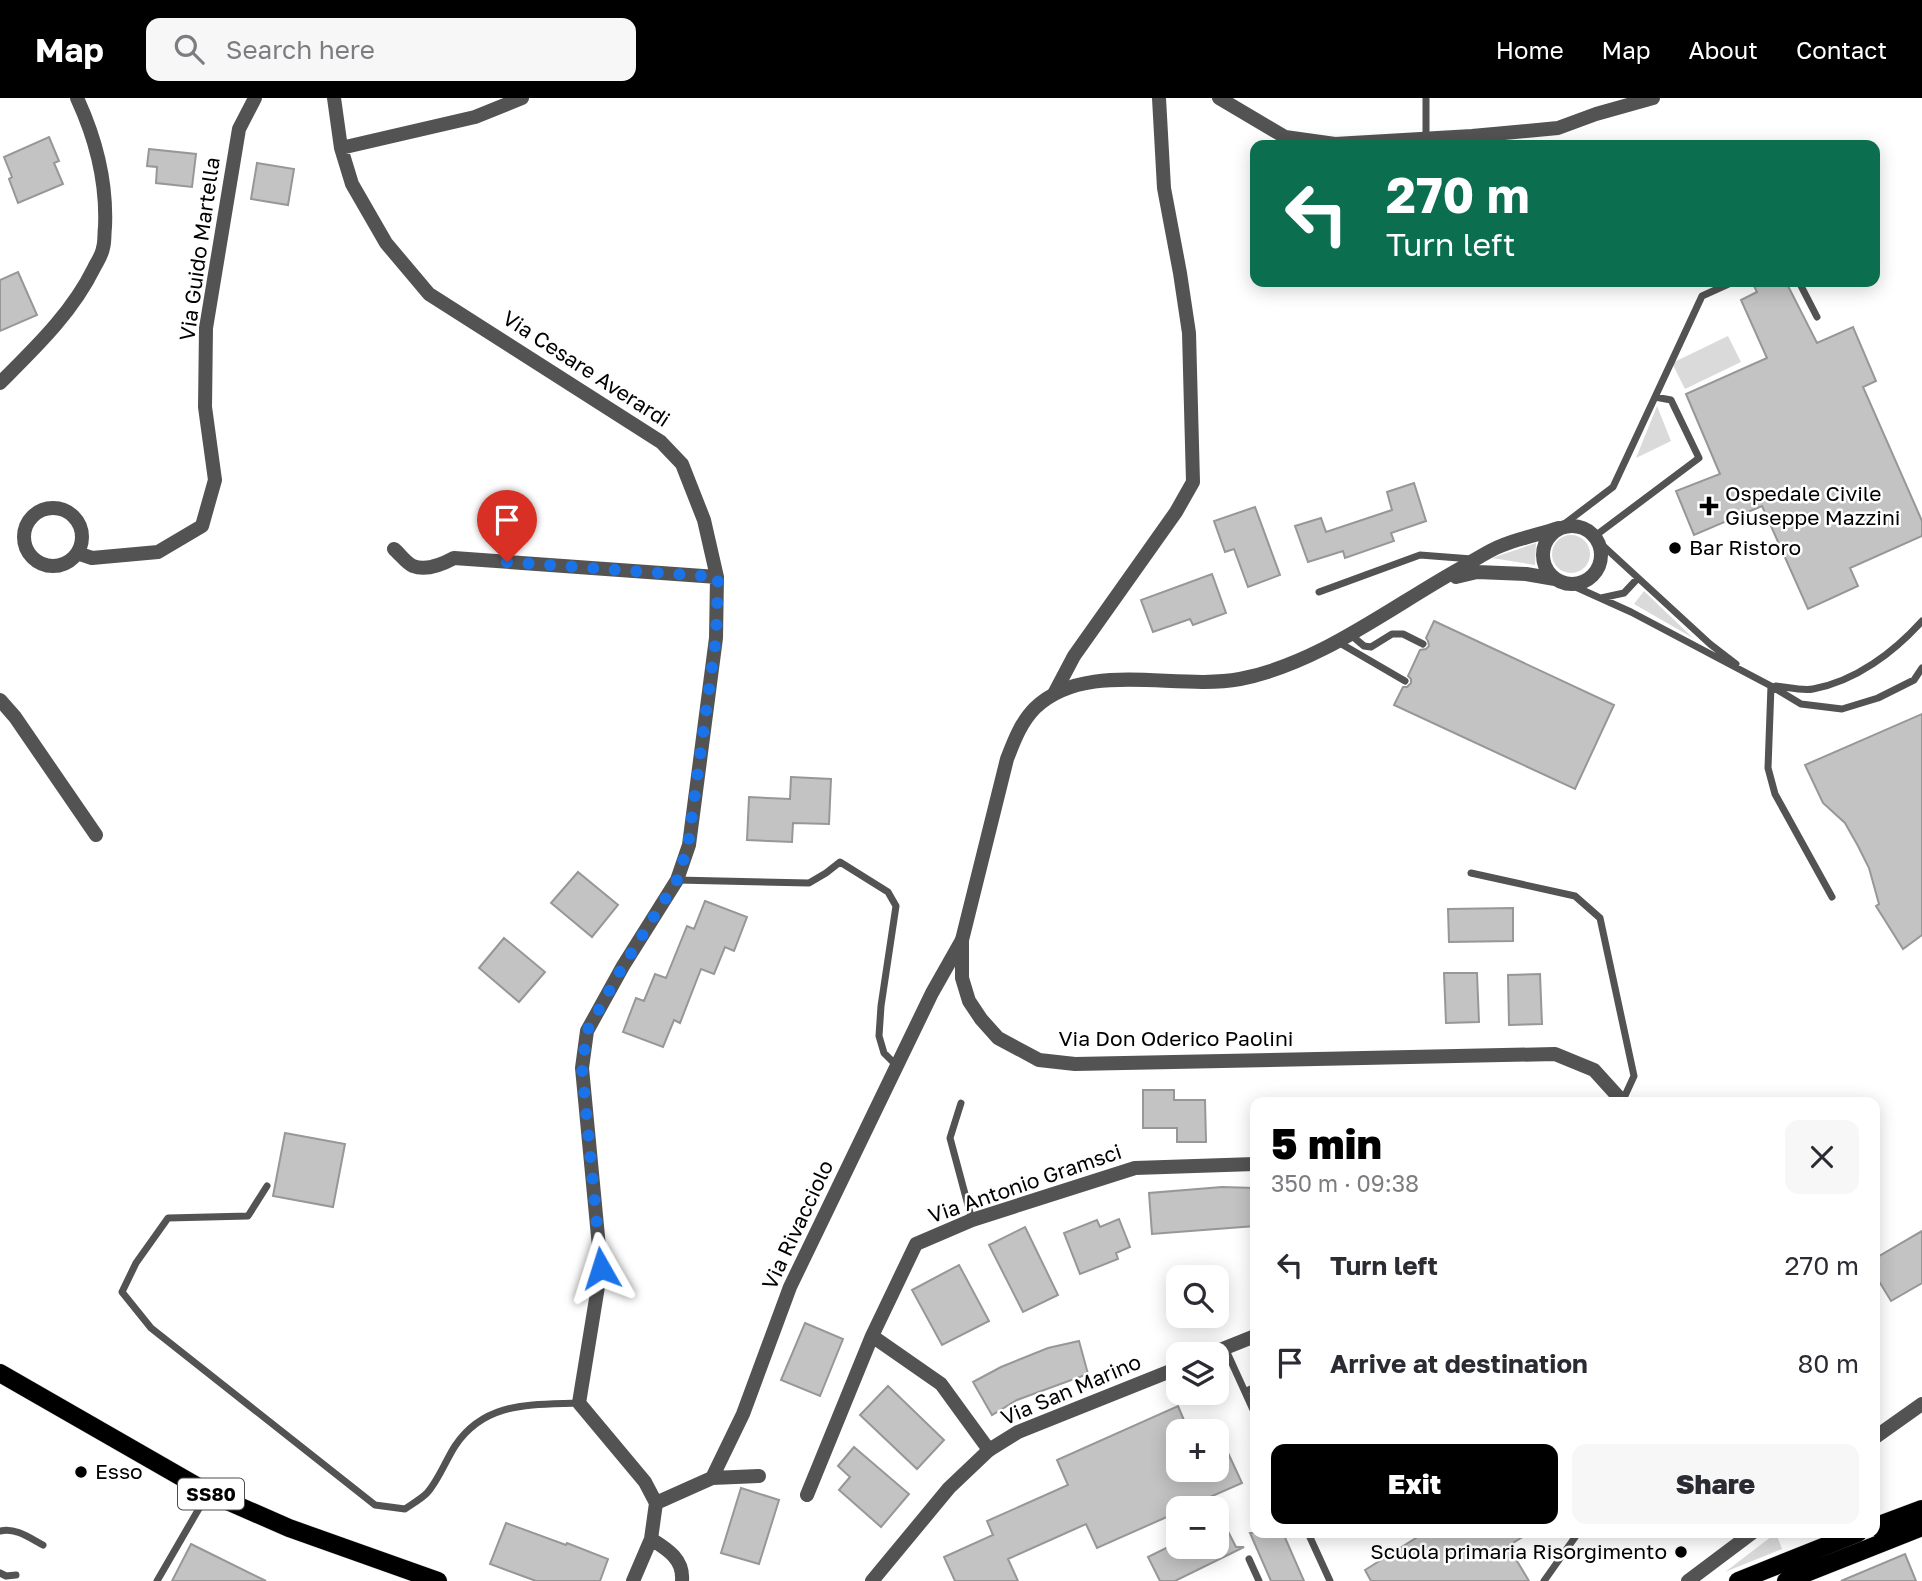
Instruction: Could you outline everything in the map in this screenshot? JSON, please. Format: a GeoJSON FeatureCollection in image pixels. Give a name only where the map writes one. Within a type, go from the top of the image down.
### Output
{"type":"FeatureCollection","features":[{"type":"Feature","properties":{"kind":"main road","name":"SS80"},"geometry":{"type":"LineString","coordinates":[[0,1373],[209,1493],[289,1528],[438,1581]]}},
{"type":"Feature","properties":{"kind":"main road"},"geometry":{"type":"LineString","coordinates":[[1880,1525],[1922,1509]]}},
{"type":"Feature","properties":{"kind":"main road"},"geometry":{"type":"LineString","coordinates":[[1789,1580],[1922,1527]]}},
{"type":"Feature","properties":{"kind":"main road"},"geometry":{"type":"LineString","coordinates":[[1738,1581],[1846,1538]]}},
{"type":"Feature","properties":{"kind":"street"},"geometry":{"type":"LineString","coordinates":[[0,383],[71,306],[103,249],[106,205],[102,171],[88,122],[77,98]]}},
{"type":"Feature","properties":{"kind":"street","name":"Via Guido Martella"},"geometry":{"type":"LineString","coordinates":[[77,553],[92,558],[158,552],[202,526],[215,480],[205,407],[206,328],[239,129],[255,98]]}},
{"type":"Feature","properties":{"kind":"street","name":"Via Cesare Averardi"},"geometry":{"type":"LineString","coordinates":[[334,98],[341,148],[352,184],[386,243],[429,294],[661,442],[682,464],[705,520],[718,577],[716,638],[688,845],[677,880],[623,966],[587,1031],[582,1068],[601,1268],[579,1403]]}},
{"type":"Feature","properties":{"kind":"street"},"geometry":{"type":"LineString","coordinates":[[341,148],[475,117],[522,98]]}},
{"type":"Feature","properties":{"kind":"street"},"geometry":{"type":"LineString","coordinates":[[1055,692],[1074,656],[1176,512],[1193,482],[1189,333],[1164,188],[1158,98]]}},
{"type":"Feature","properties":{"kind":"street"},"geometry":{"type":"LineString","coordinates":[[1219,98],[1285,137],[1306,140]]}},
{"type":"Feature","properties":{"kind":"street"},"geometry":{"type":"LineString","coordinates":[[1594,98],[1596,114]]}},
{"type":"Feature","properties":{"kind":"street"},"geometry":{"type":"LineString","coordinates":[[1396,140],[1558,128],[1653,98]]}},
{"type":"Feature","properties":{"kind":"street","name":"Via Guido Martella"},"geometry":{"type":"LineString","coordinates":[[47,509],[57,509],[74,517],[82,535],[77,553],[63,565],[44,565],[35,561],[24,545],[26,526],[31,518],[47,509]]}},
{"type":"Feature","properties":{"kind":"street"},"geometry":{"type":"LineString","coordinates":[[1569,525],[1587,529],[1597,539],[1602,552],[1596,572],[1580,583],[1569,584],[1526,574],[1477,572],[1434,583],[1502,545],[1569,525]]}},
{"type":"Feature","properties":{"kind":"street"},"geometry":{"type":"LineString","coordinates":[[1555,579],[1544,565],[1543,548],[1546,540],[1559,528]]}},
{"type":"Feature","properties":{"kind":"street"},"geometry":{"type":"LineString","coordinates":[[394,549],[413,566],[428,567],[454,558],[718,577]]}},
{"type":"Feature","properties":{"kind":"street","name":"Via Don Oderico Paolini"},"geometry":{"type":"LineString","coordinates":[[1434,583],[1351,635],[1289,664],[1240,679],[1210,682],[1085,682],[1055,692],[1034,709],[1017,732],[1011,750],[962,940],[962,978],[969,1001],[998,1038],[1039,1060],[1075,1063],[1555,1054],[1594,1070],[1619,1097]]}},
{"type":"Feature","properties":{"kind":"street"},"geometry":{"type":"LineString","coordinates":[[0,700],[15,717],[96,835]]}},
{"type":"Feature","properties":{"kind":"street","name":"Via Rivacciolo"},"geometry":{"type":"LineString","coordinates":[[712,1478],[743,1413],[790,1287],[932,993],[962,940]]}},
{"type":"Feature","properties":{"kind":"street","name":"Via Antonio Gramsci"},"geometry":{"type":"LineString","coordinates":[[807,1495],[872,1336],[916,1244],[972,1220],[1136,1168],[1250,1164]]}},
{"type":"Feature","properties":{"kind":"street"},"geometry":{"type":"LineString","coordinates":[[872,1336],[942,1384],[989,1450]]}},
{"type":"Feature","properties":{"kind":"street"},"geometry":{"type":"LineString","coordinates":[[1229,1347],[1250,1338]]}},
{"type":"Feature","properties":{"kind":"street","name":"Via San Marino"},"geometry":{"type":"LineString","coordinates":[[872,1581],[949,1488],[989,1450],[1018,1432],[1166,1373]]}},
{"type":"Feature","properties":{"kind":"street"},"geometry":{"type":"LineString","coordinates":[[579,1403],[645,1482],[656,1503],[651,1539],[633,1581]]}},
{"type":"Feature","properties":{"kind":"street"},"geometry":{"type":"LineString","coordinates":[[1880,1434],[1922,1405]]}},
{"type":"Feature","properties":{"kind":"street"},"geometry":{"type":"LineString","coordinates":[[656,1503],[712,1478],[759,1476]]}},
{"type":"Feature","properties":{"kind":"street"},"geometry":{"type":"LineString","coordinates":[[1688,1581],[1745,1538]]}},
{"type":"Feature","properties":{"kind":"street"},"geometry":{"type":"LineString","coordinates":[[651,1539],[670,1551],[678,1561],[681,1581]]}},
{"type":"Feature","properties":{"kind":"lane"},"geometry":{"type":"LineString","coordinates":[[1426,98],[1426,138]]}},
{"type":"Feature","properties":{"kind":"lane"},"geometry":{"type":"LineString","coordinates":[[1559,528],[1613,487],[1702,296],[1721,287]]}},
{"type":"Feature","properties":{"kind":"lane"},"geometry":{"type":"LineString","coordinates":[[1802,287],[1817,317]]}},
{"type":"Feature","properties":{"kind":"lane"},"geometry":{"type":"LineString","coordinates":[[1655,397],[1671,400],[1699,458],[1597,539],[1710,644],[1750,675]]}},
{"type":"Feature","properties":{"kind":"lane"},"geometry":{"type":"LineString","coordinates":[[1319,592],[1420,555],[1476,560]]}},
{"type":"Feature","properties":{"kind":"lane"},"geometry":{"type":"LineString","coordinates":[[1601,599],[1624,593],[1638,578]]}},
{"type":"Feature","properties":{"kind":"lane"},"geometry":{"type":"LineString","coordinates":[[1569,584],[1631,612],[1801,704],[1842,709],[1878,698],[1914,680],[1922,668]]}},
{"type":"Feature","properties":{"kind":"lane"},"geometry":{"type":"LineString","coordinates":[[1771,686],[1811,690],[1850,678],[1904,641],[1922,621]]}},
{"type":"Feature","properties":{"kind":"lane"},"geometry":{"type":"LineString","coordinates":[[1351,635],[1364,646],[1371,647],[1392,634],[1403,634],[1423,644]]}},
{"type":"Feature","properties":{"kind":"lane"},"geometry":{"type":"LineString","coordinates":[[1337,641],[1405,681]]}},
{"type":"Feature","properties":{"kind":"lane"},"geometry":{"type":"LineString","coordinates":[[1771,686],[1768,768],[1774,794],[1832,897]]}},
{"type":"Feature","properties":{"kind":"lane"},"geometry":{"type":"LineString","coordinates":[[677,880],[809,883],[840,862],[888,892],[897,906],[881,1006],[879,1036],[884,1053],[897,1065]]}},
{"type":"Feature","properties":{"kind":"lane"},"geometry":{"type":"LineString","coordinates":[[1471,873],[1575,896],[1600,918],[1634,1076],[1625,1097]]}},
{"type":"Feature","properties":{"kind":"lane"},"geometry":{"type":"LineString","coordinates":[[961,1103],[950,1138],[972,1220]]}},
{"type":"Feature","properties":{"kind":"lane"},"geometry":{"type":"LineString","coordinates":[[267,1186],[248,1216],[168,1218],[136,1263],[122,1292],[151,1328],[375,1505],[405,1509],[427,1493],[457,1443],[479,1421],[502,1409],[579,1403]]}},
{"type":"Feature","properties":{"kind":"lane"},"geometry":{"type":"LineString","coordinates":[[1229,1355],[1250,1403]]}},
{"type":"Feature","properties":{"kind":"lane"},"geometry":{"type":"LineString","coordinates":[[1245,1392],[1250,1390]]}},
{"type":"Feature","properties":{"kind":"lane"},"geometry":{"type":"LineString","coordinates":[[157,1581],[209,1493]]}},
{"type":"Feature","properties":{"kind":"lane"},"geometry":{"type":"LineString","coordinates":[[0,1531],[7,1529],[43,1545]]}},
{"type":"Feature","properties":{"kind":"lane"},"geometry":{"type":"LineString","coordinates":[[1310,1538],[1330,1581]]}},
{"type":"Feature","properties":{"kind":"lane"},"geometry":{"type":"LineString","coordinates":[[1544,1581],[1574,1538]]}},
{"type":"Feature","properties":{"kind":"lane"},"geometry":{"type":"LineString","coordinates":[[1249,1559],[1259,1581]]}},
{"type":"Feature","properties":{"kind":"lane"},"geometry":{"type":"LineString","coordinates":[[0,1573],[6,1576],[16,1574]]}},
{"type":"Feature","properties":{"kind":"shaded area"},"geometry":{"type":"Polygon","coordinates":[[[1728,336],[1741,362],[1685,389],[1672,363],[1728,336]]]}},
{"type":"Feature","properties":{"kind":"shaded area"},"geometry":{"type":"Polygon","coordinates":[[[1657,406],[1671,441],[1636,458],[1657,406]]]}},
{"type":"Feature","properties":{"kind":"shaded area"},"geometry":{"type":"Polygon","coordinates":[[[1571,535],[1584,541],[1590,554],[1584,567],[1571,573],[1558,567],[1552,554],[1558,541],[1571,535]]]}},
{"type":"Feature","properties":{"kind":"shaded area"},"geometry":{"type":"Polygon","coordinates":[[[1536,543],[1535,565],[1492,558],[1536,543]]]}},
{"type":"Feature","properties":{"kind":"shaded area"},"geometry":{"type":"Polygon","coordinates":[[[1644,591],[1693,638],[1634,604],[1644,591]]]}},
{"type":"Feature","properties":{"kind":"shaded area"},"geometry":{"type":"Polygon","coordinates":[[[1769,1538],[1778,1538],[1782,1549],[1725,1572],[1769,1538]]]}},
{"type":"Feature","properties":{"kind":"building"},"geometry":{"type":"Polygon","coordinates":[[[49,137],[59,161],[54,163],[63,184],[18,203],[4,157],[49,137]]]}},
{"type":"Feature","properties":{"kind":"building"},"geometry":{"type":"Polygon","coordinates":[[[149,149],[196,154],[192,187],[156,183],[157,167],[147,166],[149,149]]]}},
{"type":"Feature","properties":{"kind":"building"},"geometry":{"type":"Polygon","coordinates":[[[257,163],[294,169],[288,205],[251,199],[257,163]]]}},
{"type":"Feature","properties":{"kind":"building"},"geometry":{"type":"Polygon","coordinates":[[[18,272],[37,315],[0,331],[0,280],[18,272]]]}},
{"type":"Feature","properties":{"kind":"building"},"geometry":{"type":"Polygon","coordinates":[[[1754,287],[1789,287],[1817,343],[1853,327],[1876,381],[1863,387],[1922,521],[1922,536],[1850,568],[1858,586],[1808,609],[1762,506],[1694,535],[1676,491],[1720,474],[1686,394],[1767,358],[1741,300],[1757,292],[1754,287]]]}},
{"type":"Feature","properties":{"kind":"building"},"geometry":{"type":"Polygon","coordinates":[[[1414,483],[1426,521],[1391,533],[1394,541],[1345,558],[1343,551],[1308,562],[1295,526],[1321,518],[1326,532],[1392,510],[1387,492],[1414,483]]]}},
{"type":"Feature","properties":{"kind":"building"},"geometry":{"type":"Polygon","coordinates":[[[1255,507],[1280,575],[1248,587],[1234,549],[1225,552],[1214,521],[1255,507]]]}},
{"type":"Feature","properties":{"kind":"building"},"geometry":{"type":"Polygon","coordinates":[[[1212,574],[1226,613],[1193,625],[1190,619],[1153,632],[1141,600],[1212,574]]]}},
{"type":"Feature","properties":{"kind":"building"},"geometry":{"type":"Polygon","coordinates":[[[1434,621],[1614,705],[1575,789],[1394,705],[1403,687],[1411,683],[1408,676],[1420,650],[1429,646],[1426,638],[1434,621]]]}},
{"type":"Feature","properties":{"kind":"building"},"geometry":{"type":"Polygon","coordinates":[[[1922,714],[1922,935],[1903,949],[1876,906],[1879,904],[1869,868],[1858,846],[1845,823],[1823,803],[1805,765],[1922,714]]]}},
{"type":"Feature","properties":{"kind":"building"},"geometry":{"type":"Polygon","coordinates":[[[791,777],[831,779],[829,824],[793,823],[792,842],[747,840],[749,797],[790,799],[791,777]]]}},
{"type":"Feature","properties":{"kind":"building"},"geometry":{"type":"Polygon","coordinates":[[[578,872],[618,905],[592,937],[551,903],[578,872]]]}},
{"type":"Feature","properties":{"kind":"building"},"geometry":{"type":"Polygon","coordinates":[[[705,901],[747,917],[734,951],[725,947],[714,974],[701,969],[680,1023],[674,1020],[663,1047],[623,1032],[636,998],[644,1001],[655,974],[666,978],[687,926],[694,929],[705,901]]]}},
{"type":"Feature","properties":{"kind":"building"},"geometry":{"type":"Polygon","coordinates":[[[1513,908],[1513,941],[1449,942],[1448,909],[1513,908]]]}},
{"type":"Feature","properties":{"kind":"building"},"geometry":{"type":"Polygon","coordinates":[[[504,938],[545,972],[519,1002],[479,968],[504,938]]]}},
{"type":"Feature","properties":{"kind":"building"},"geometry":{"type":"Polygon","coordinates":[[[1444,973],[1477,973],[1479,1022],[1446,1023],[1444,973]]]}},
{"type":"Feature","properties":{"kind":"building"},"geometry":{"type":"Polygon","coordinates":[[[1540,974],[1542,1024],[1509,1025],[1508,975],[1540,974]]]}},
{"type":"Feature","properties":{"kind":"building"},"geometry":{"type":"Polygon","coordinates":[[[1143,1090],[1174,1090],[1174,1100],[1205,1100],[1206,1142],[1177,1142],[1177,1128],[1143,1128],[1143,1090]]]}},
{"type":"Feature","properties":{"kind":"building"},"geometry":{"type":"Polygon","coordinates":[[[285,1133],[345,1144],[333,1207],[273,1196],[285,1133]]]}},
{"type":"Feature","properties":{"kind":"building"},"geometry":{"type":"Polygon","coordinates":[[[1222,1187],[1250,1188],[1250,1226],[1152,1234],[1149,1193],[1222,1187]]]}},
{"type":"Feature","properties":{"kind":"building"},"geometry":{"type":"Polygon","coordinates":[[[1119,1219],[1130,1247],[1116,1253],[1118,1259],[1080,1274],[1064,1233],[1097,1220],[1100,1227],[1119,1219]]]}},
{"type":"Feature","properties":{"kind":"building"},"geometry":{"type":"Polygon","coordinates":[[[1025,1227],[1058,1295],[1023,1312],[989,1245],[1025,1227]]]}},
{"type":"Feature","properties":{"kind":"building"},"geometry":{"type":"Polygon","coordinates":[[[1922,1231],[1922,1283],[1891,1301],[1880,1283],[1880,1256],[1922,1231]]]}},
{"type":"Feature","properties":{"kind":"building"},"geometry":{"type":"Polygon","coordinates":[[[959,1265],[989,1321],[942,1345],[912,1290],[959,1265]]]}},
{"type":"Feature","properties":{"kind":"building"},"geometry":{"type":"Polygon","coordinates":[[[805,1323],[843,1339],[820,1396],[781,1380],[805,1323]]]}},
{"type":"Feature","properties":{"kind":"building"},"geometry":{"type":"Polygon","coordinates":[[[1079,1341],[1088,1374],[1017,1400],[992,1415],[973,1382],[1001,1367],[1048,1348],[1079,1341]]]}},
{"type":"Feature","properties":{"kind":"building"},"geometry":{"type":"Polygon","coordinates":[[[888,1386],[944,1440],[917,1469],[860,1415],[888,1386]]]}},
{"type":"Feature","properties":{"kind":"building"},"geometry":{"type":"Polygon","coordinates":[[[1178,1406],[1184,1419],[1166,1419],[1166,1482],[1229,1482],[1229,1455],[1242,1483],[1212,1496],[1166,1496],[1166,1517],[1097,1548],[1086,1524],[1008,1559],[1018,1581],[955,1581],[944,1557],[993,1535],[987,1521],[1068,1485],[1057,1460],[1178,1406]]]}},
{"type":"Feature","properties":{"kind":"building"},"geometry":{"type":"Polygon","coordinates":[[[854,1447],[909,1494],[881,1527],[839,1490],[850,1477],[838,1466],[854,1447]]]}},
{"type":"Feature","properties":{"kind":"building"},"geometry":{"type":"Polygon","coordinates":[[[741,1488],[779,1500],[759,1564],[721,1553],[741,1488]]]}},
{"type":"Feature","properties":{"kind":"building"},"geometry":{"type":"Polygon","coordinates":[[[506,1523],[608,1559],[600,1581],[536,1581],[490,1564],[506,1523]]]}},
{"type":"Feature","properties":{"kind":"building"},"geometry":{"type":"Polygon","coordinates":[[[1229,1533],[1236,1547],[1244,1547],[1229,1554],[1229,1533]]]}},
{"type":"Feature","properties":{"kind":"building"},"geometry":{"type":"Polygon","coordinates":[[[1252,1538],[1285,1538],[1304,1581],[1271,1581],[1252,1538]]]}},
{"type":"Feature","properties":{"kind":"building"},"geometry":{"type":"Polygon","coordinates":[[[1416,1538],[1521,1538],[1508,1546],[1529,1581],[1371,1581],[1365,1570],[1416,1538]]]}},
{"type":"Feature","properties":{"kind":"building"},"geometry":{"type":"Polygon","coordinates":[[[191,1544],[266,1581],[172,1581],[191,1544]]]}},
{"type":"Feature","properties":{"kind":"building"},"geometry":{"type":"Polygon","coordinates":[[[1166,1548],[1166,1559],[1220,1559],[1175,1581],[1160,1581],[1148,1557],[1166,1548]]]}},
{"type":"Feature","properties":{"kind":"building"},"geometry":{"type":"Polygon","coordinates":[[[1905,1554],[1916,1581],[1841,1581],[1905,1554]]]}},
{"type":"Feature","properties":{"kind":"place","name":"Ospedale Civile Giuseppe Mazzini"},"geometry":{"type":"Point","coordinates":[1709,506]}},
{"type":"Feature","properties":{"kind":"place","name":"Bar Ristoro"},"geometry":{"type":"Point","coordinates":[1675,548]}},
{"type":"Feature","properties":{"kind":"place","name":"Esso"},"geometry":{"type":"Point","coordinates":[81,1472]}},
{"type":"Feature","properties":{"kind":"place","name":"Scuola primaria Risorgimento"},"geometry":{"type":"Point","coordinates":[1681,1552]}},
{"type":"Feature","properties":{"kind":"route"},"geometry":{"type":"LineString","coordinates":[[507,562],[718,577],[716,638],[688,845],[677,880],[623,966],[587,1031],[582,1068],[601,1268]]}}]}
